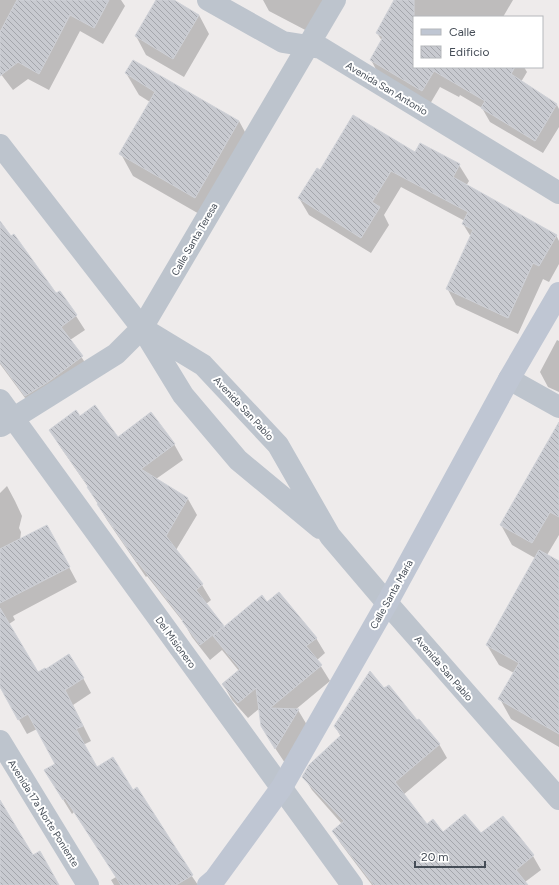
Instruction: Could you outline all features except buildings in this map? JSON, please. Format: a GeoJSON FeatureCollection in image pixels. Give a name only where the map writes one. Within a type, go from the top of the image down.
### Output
{"type":"FeatureCollection","features":[{"type":"Feature","properties":{"kind":"street","name":"Avenida San Antonio"},"geometry":{"type":"LineString","coordinates":[[208,0],[283,42],[321,48],[559,193]]}},
{"type":"Feature","properties":{"kind":"street","name":"Calle Santa Teresa"},"geometry":{"type":"LineString","coordinates":[[7,423],[116,354],[142,328],[335,0]]}},
{"type":"Feature","properties":{"kind":"street","name":"Avenida San Pablo"},"geometry":{"type":"LineString","coordinates":[[0,145],[142,328],[183,395],[238,460],[330,536],[559,799]]}},
{"type":"Feature","properties":{"kind":"street","name":"Calle Santa María"},"geometry":{"type":"LineString","coordinates":[[208,885],[215,879],[282,787],[387,603],[509,379],[559,293]]}},
{"type":"Feature","properties":{"kind":"street","name":"Avenida San Pablo"},"geometry":{"type":"LineString","coordinates":[[142,328],[203,365],[278,445],[330,536]]}},
{"type":"Feature","properties":{"kind":"street"},"geometry":{"type":"LineString","coordinates":[[509,379],[559,407]]}},
{"type":"Feature","properties":{"kind":"street","name":"Del Misionero"},"geometry":{"type":"LineString","coordinates":[[0,400],[7,423],[282,787],[352,885]]}},
{"type":"Feature","properties":{"kind":"street","name":"Avenida 17a Norte Poniente"},"geometry":{"type":"LineString","coordinates":[[0,741],[88,885]]}}]}
